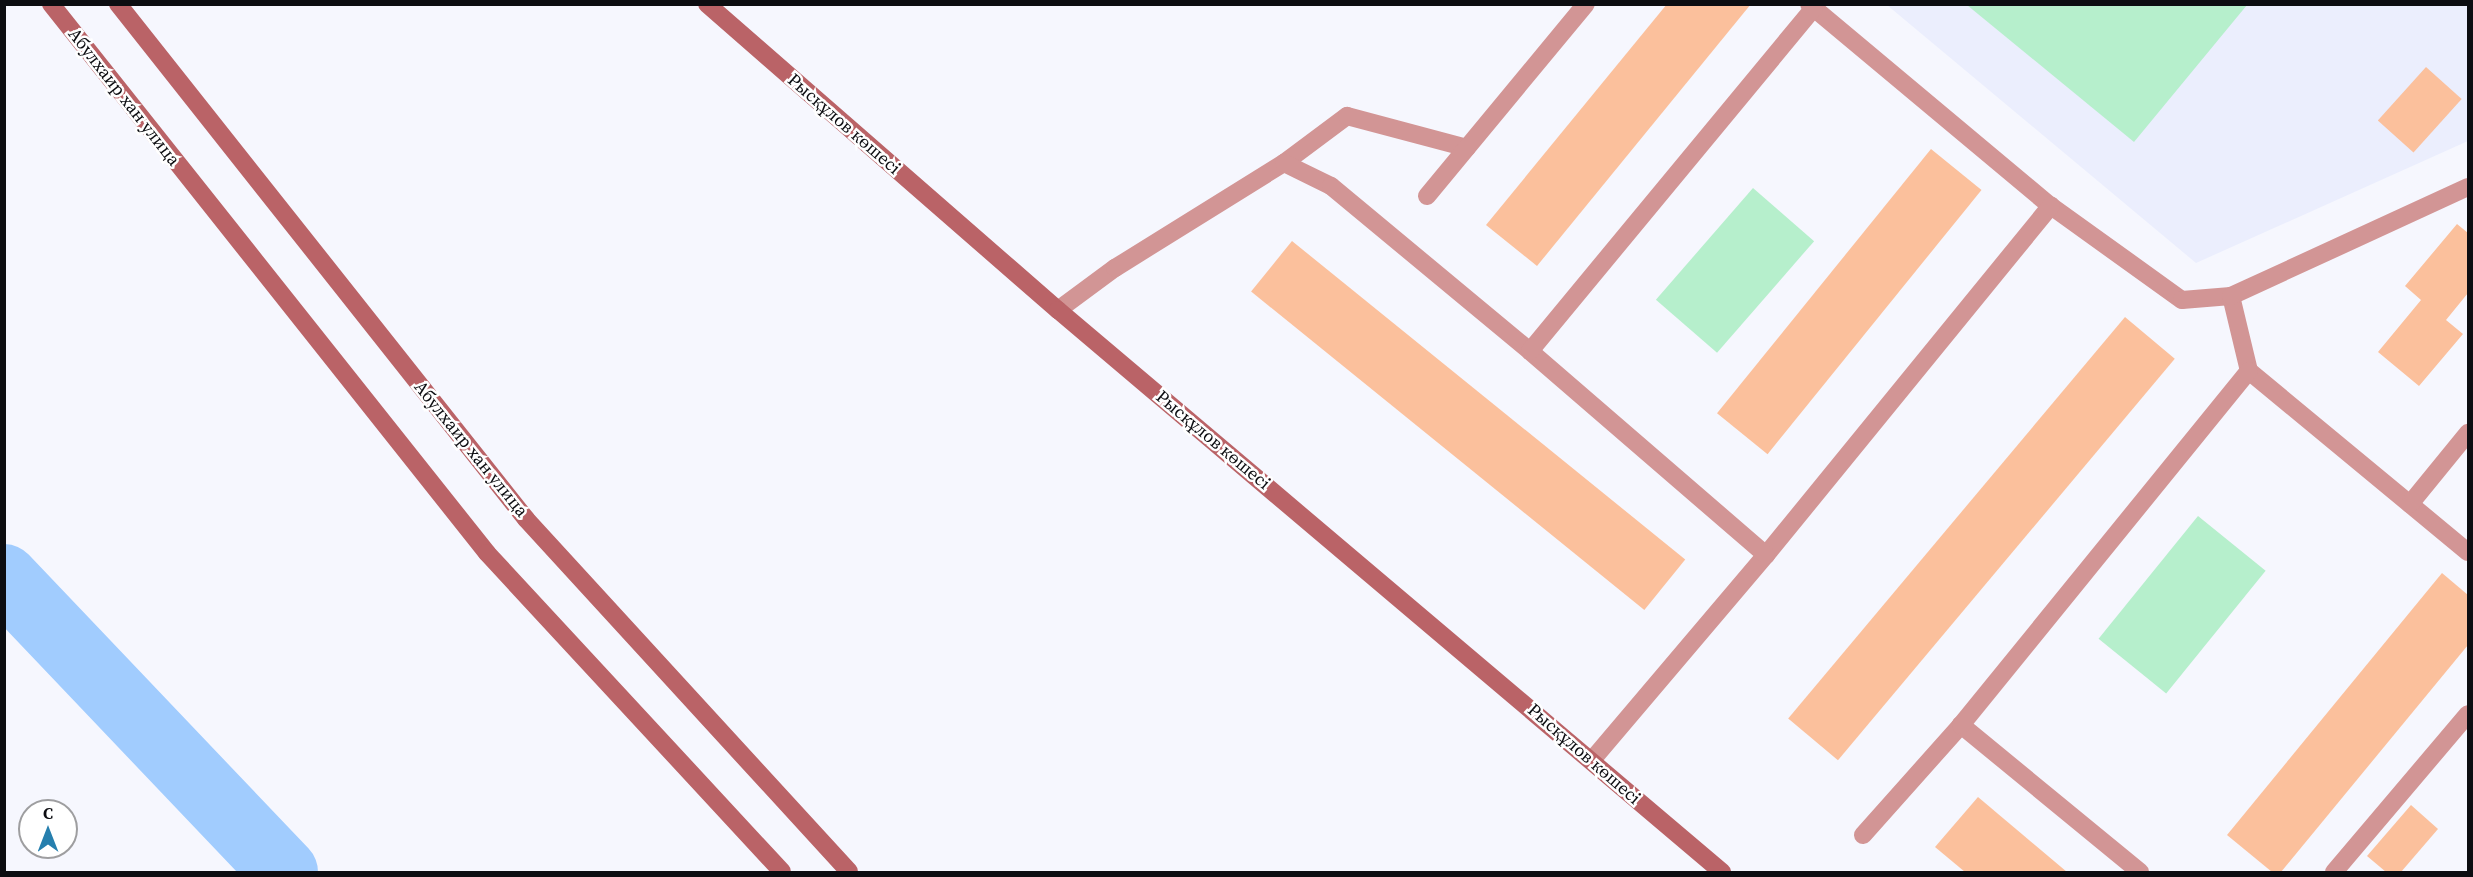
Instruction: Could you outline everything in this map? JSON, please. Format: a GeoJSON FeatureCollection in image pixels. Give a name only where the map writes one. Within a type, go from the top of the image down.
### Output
{"type":"FeatureCollection","features":[{"type":"Feature","properties":{"kind":"street","name":"Абулхаир хан улица"},"geometry":{"type":"LineString","coordinates":[[51,4],[487,553],[782,873]]}},
{"type":"Feature","properties":{"kind":"street","name":"Абулхаир хан улица"},"geometry":{"type":"LineString","coordinates":[[118,4],[526,519],[849,873]]}},
{"type":"Feature","properties":{"kind":"street","name":"Рысқұлов көшесі"},"geometry":{"type":"LineString","coordinates":[[707,4],[1058,310],[1592,760],[1722,873]]}},
{"type":"Feature","properties":{"kind":"lane"},"geometry":{"type":"LineString","coordinates":[[1427,196],[1586,4]]}},
{"type":"Feature","properties":{"kind":"lane"},"geometry":{"type":"LineString","coordinates":[[1530,351],[1811,6],[2051,206],[2182,300],[2231,296],[2469,188]]}},
{"type":"Feature","properties":{"kind":"lane"},"geometry":{"type":"LineString","coordinates":[[1058,310],[1115,268],[1284,163],[1347,116],[1467,148]]}},
{"type":"Feature","properties":{"kind":"lane"},"geometry":{"type":"LineString","coordinates":[[1284,163],[1331,186],[1530,351],[1766,555]]}},
{"type":"Feature","properties":{"kind":"lane"},"geometry":{"type":"LineString","coordinates":[[1592,760],[1766,555],[2051,206]]}},
{"type":"Feature","properties":{"kind":"lane"},"geometry":{"type":"LineString","coordinates":[[2231,296],[2249,371],[2469,552]]}},
{"type":"Feature","properties":{"kind":"lane"},"geometry":{"type":"LineString","coordinates":[[1863,836],[1961,725],[2249,371]]}},
{"type":"Feature","properties":{"kind":"lane"},"geometry":{"type":"LineString","coordinates":[[2410,504],[2469,433]]}},
{"type":"Feature","properties":{"kind":"lane"},"geometry":{"type":"LineString","coordinates":[[2334,873],[2469,714]]}},
{"type":"Feature","properties":{"kind":"lane"},"geometry":{"type":"LineString","coordinates":[[1961,725],[2140,873]]}},
{"type":"Feature","properties":{"kind":"shaded area"},"geometry":{"type":"Polygon","coordinates":[[[1887,5],[2468,5],[2468,141],[2196,263],[1887,5]]]}},
{"type":"Feature","properties":{"kind":"green space"},"geometry":{"type":"Polygon","coordinates":[[[1967,5],[2247,5],[2134,142],[1967,5]]]}},
{"type":"Feature","properties":{"kind":"green space"},"geometry":{"type":"Polygon","coordinates":[[[1753,188],[1814,241],[1717,353],[1656,300],[1753,188]]]}},
{"type":"Feature","properties":{"kind":"green space"},"geometry":{"type":"Polygon","coordinates":[[[2198,516],[2266,571],[2166,694],[2099,639],[2198,516]]]}},
{"type":"Feature","properties":{"kind":"building"},"geometry":{"type":"Polygon","coordinates":[[[1667,4],[1751,4],[1537,266],[1486,225],[1667,4]]]}},
{"type":"Feature","properties":{"kind":"building"},"geometry":{"type":"Polygon","coordinates":[[[2426,67],[2462,99],[2413,153],[2378,121],[2426,67]]]}},
{"type":"Feature","properties":{"kind":"building"},"geometry":{"type":"Polygon","coordinates":[[[1931,149],[1982,190],[1768,454],[1717,413],[1931,149]]]}},
{"type":"Feature","properties":{"kind":"building"},"geometry":{"type":"Polygon","coordinates":[[[2457,224],[2468,233],[2468,293],[2446,320],[2463,334],[2419,386],[2378,352],[2421,300],[2405,286],[2457,224]]]}},
{"type":"Feature","properties":{"kind":"building"},"geometry":{"type":"Polygon","coordinates":[[[1292,241],[1685,559],[1644,610],[1251,292],[1292,241]]]}},
{"type":"Feature","properties":{"kind":"building"},"geometry":{"type":"Polygon","coordinates":[[[2125,317],[2175,359],[1838,760],[1788,718],[2125,317]]]}},
{"type":"Feature","properties":{"kind":"building"},"geometry":{"type":"Polygon","coordinates":[[[2442,573],[2468,595],[2468,645],[2281,872],[2272,872],[2227,835],[2442,573]]]}},
{"type":"Feature","properties":{"kind":"building"},"geometry":{"type":"Polygon","coordinates":[[[1978,797],[2067,872],[1965,872],[1935,847],[1978,797]]]}},
{"type":"Feature","properties":{"kind":"building"},"geometry":{"type":"Polygon","coordinates":[[[2411,805],[2438,829],[2401,872],[2386,872],[2367,856],[2411,805]]]}},
{"type":"Feature","properties":{"kind":"waterway"},"geometry":{"type":"LineString","coordinates":[[4,578],[284,872]]}}]}
